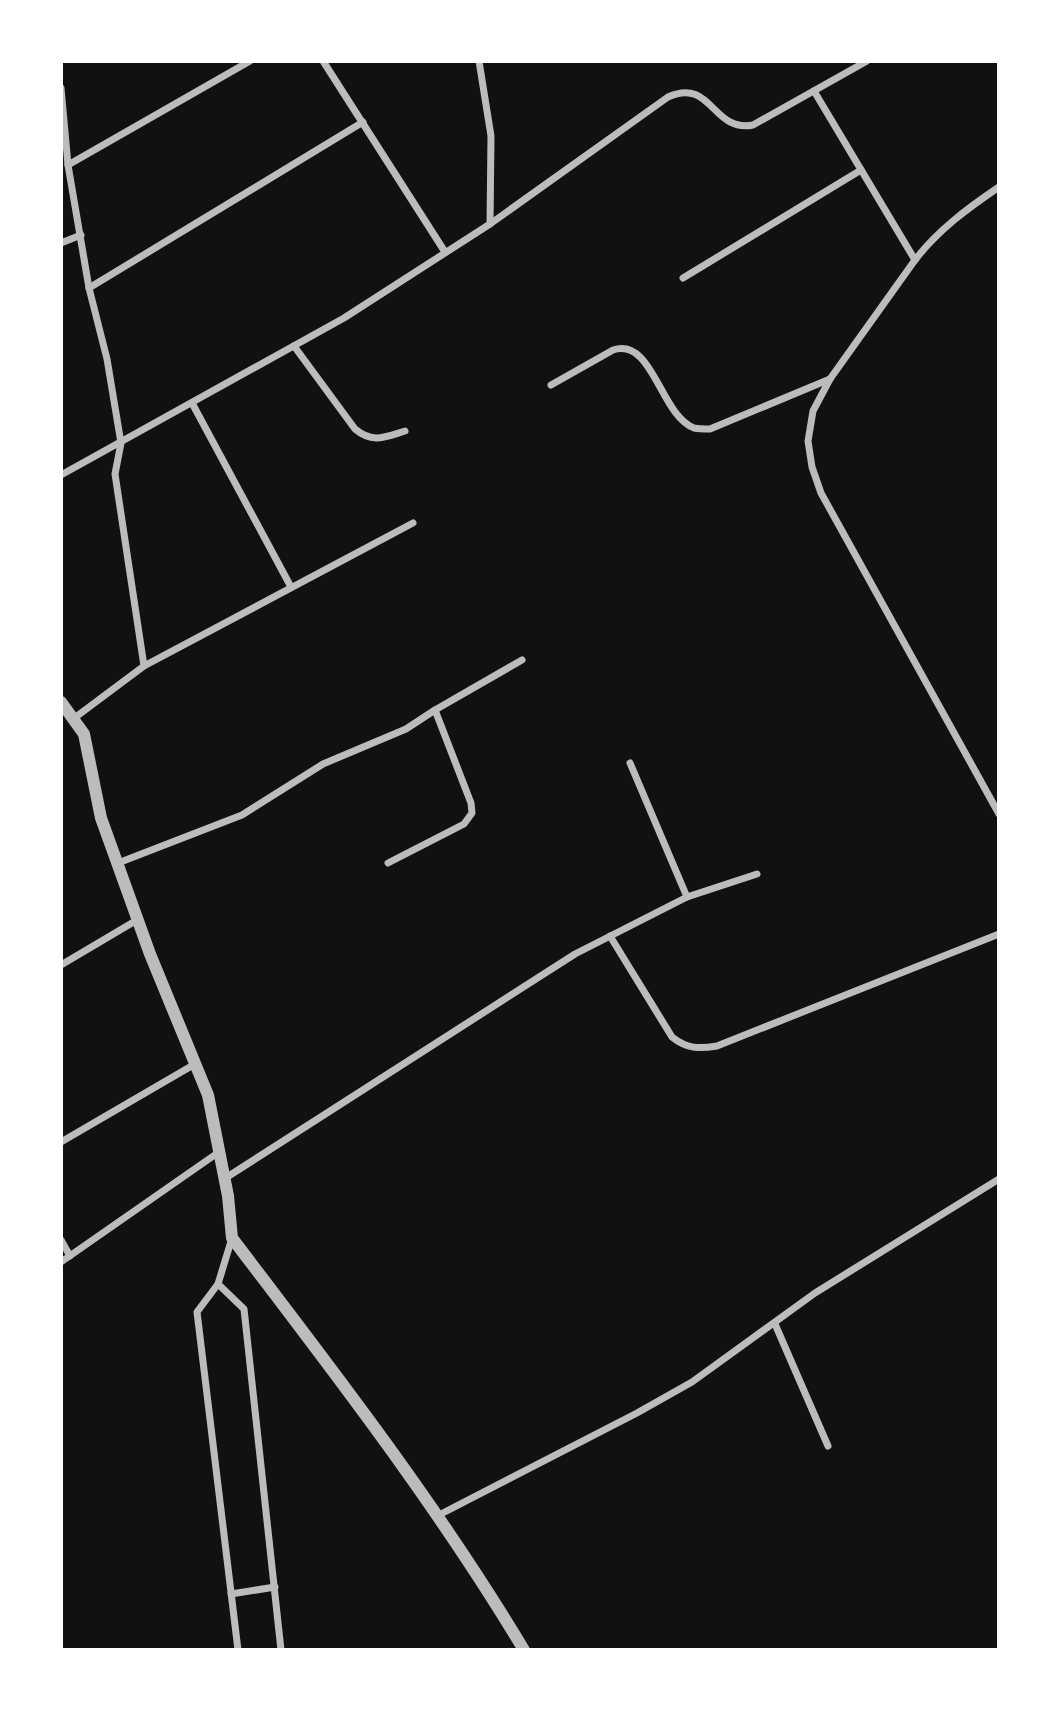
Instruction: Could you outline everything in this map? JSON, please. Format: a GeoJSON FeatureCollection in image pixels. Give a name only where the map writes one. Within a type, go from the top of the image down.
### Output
{"type":"FeatureCollection","features":[{"type":"Feature","properties":{"kind":"street"},"geometry":{"type":"LineString","coordinates":[[68,165],[250,61]]}},
{"type":"Feature","properties":{"kind":"street"},"geometry":{"type":"LineString","coordinates":[[323,61],[445,252]]}},
{"type":"Feature","properties":{"kind":"street"},"geometry":{"type":"LineString","coordinates":[[479,61],[491,136],[490,224]]}},
{"type":"Feature","properties":{"kind":"street"},"geometry":{"type":"LineString","coordinates":[[61,475],[344,318],[490,224],[668,97],[679,92],[690,92],[700,96],[724,120],[741,127],[753,125],[867,61]]}},
{"type":"Feature","properties":{"kind":"street"},"geometry":{"type":"LineString","coordinates":[[61,88],[68,165],[89,288],[107,359],[121,443],[115,474],[144,666]]}},
{"type":"Feature","properties":{"kind":"street"},"geometry":{"type":"LineString","coordinates":[[814,91],[915,260]]}},
{"type":"Feature","properties":{"kind":"street"},"geometry":{"type":"LineString","coordinates":[[89,288],[363,122]]}},
{"type":"Feature","properties":{"kind":"street"},"geometry":{"type":"LineString","coordinates":[[683,278],[861,170]]}},
{"type":"Feature","properties":{"kind":"street"},"geometry":{"type":"LineString","coordinates":[[999,187],[951,221],[915,260],[830,379],[814,411],[808,441],[812,467],[821,493],[999,814]]}},
{"type":"Feature","properties":{"kind":"street"},"geometry":{"type":"LineString","coordinates":[[61,243],[81,235]]}},
{"type":"Feature","properties":{"kind":"street"},"geometry":{"type":"LineString","coordinates":[[294,346],[355,429],[365,437],[384,438],[405,431]]}},
{"type":"Feature","properties":{"kind":"street"},"geometry":{"type":"LineString","coordinates":[[551,385],[613,351],[623,347],[630,348],[642,358],[674,411],[685,423],[696,429],[710,429],[830,379]]}},
{"type":"Feature","properties":{"kind":"street"},"geometry":{"type":"LineString","coordinates":[[192,402],[291,587]]}},
{"type":"Feature","properties":{"kind":"street"},"geometry":{"type":"LineString","coordinates":[[73,719],[144,666],[414,523]]}},
{"type":"Feature","properties":{"kind":"street"},"geometry":{"type":"LineString","coordinates":[[118,863],[242,815],[323,764],[406,729],[522,660]]}},
{"type":"Feature","properties":{"kind":"street"},"geometry":{"type":"LineString","coordinates":[[61,702],[84,734],[101,818],[137,920],[208,1096],[225,1179],[232,1238],[218,1284],[197,1312],[237,1650]]}},
{"type":"Feature","properties":{"kind":"street"},"geometry":{"type":"LineString","coordinates":[[388,863],[464,824],[472,813],[471,803],[435,710]]}},
{"type":"Feature","properties":{"kind":"street"},"geometry":{"type":"LineString","coordinates":[[630,763],[687,897]]}},
{"type":"Feature","properties":{"kind":"street"},"geometry":{"type":"LineString","coordinates":[[225,1179],[575,954],[687,897],[757,874]]}},
{"type":"Feature","properties":{"kind":"street"},"geometry":{"type":"LineString","coordinates":[[61,965],[137,920]]}},
{"type":"Feature","properties":{"kind":"street"},"geometry":{"type":"LineString","coordinates":[[610,936],[672,1037],[683,1046],[698,1049],[717,1046],[999,934]]}},
{"type":"Feature","properties":{"kind":"street"},"geometry":{"type":"LineString","coordinates":[[61,1142],[195,1064]]}},
{"type":"Feature","properties":{"kind":"street"},"geometry":{"type":"LineString","coordinates":[[61,1262],[219,1152]]}},
{"type":"Feature","properties":{"kind":"street"},"geometry":{"type":"LineString","coordinates":[[437,1516],[692,1382],[815,1293],[999,1179]]}},
{"type":"Feature","properties":{"kind":"street"},"geometry":{"type":"LineString","coordinates":[[232,1238],[396,1456],[524,1650]]}},
{"type":"Feature","properties":{"kind":"street"},"geometry":{"type":"LineString","coordinates":[[61,1240],[70,1256]]}},
{"type":"Feature","properties":{"kind":"street"},"geometry":{"type":"LineString","coordinates":[[218,1284],[244,1309],[281,1650]]}},
{"type":"Feature","properties":{"kind":"street"},"geometry":{"type":"LineString","coordinates":[[775,1324],[828,1446]]}},
{"type":"Feature","properties":{"kind":"street"},"geometry":{"type":"LineString","coordinates":[[231,1594],[275,1587]]}}]}
